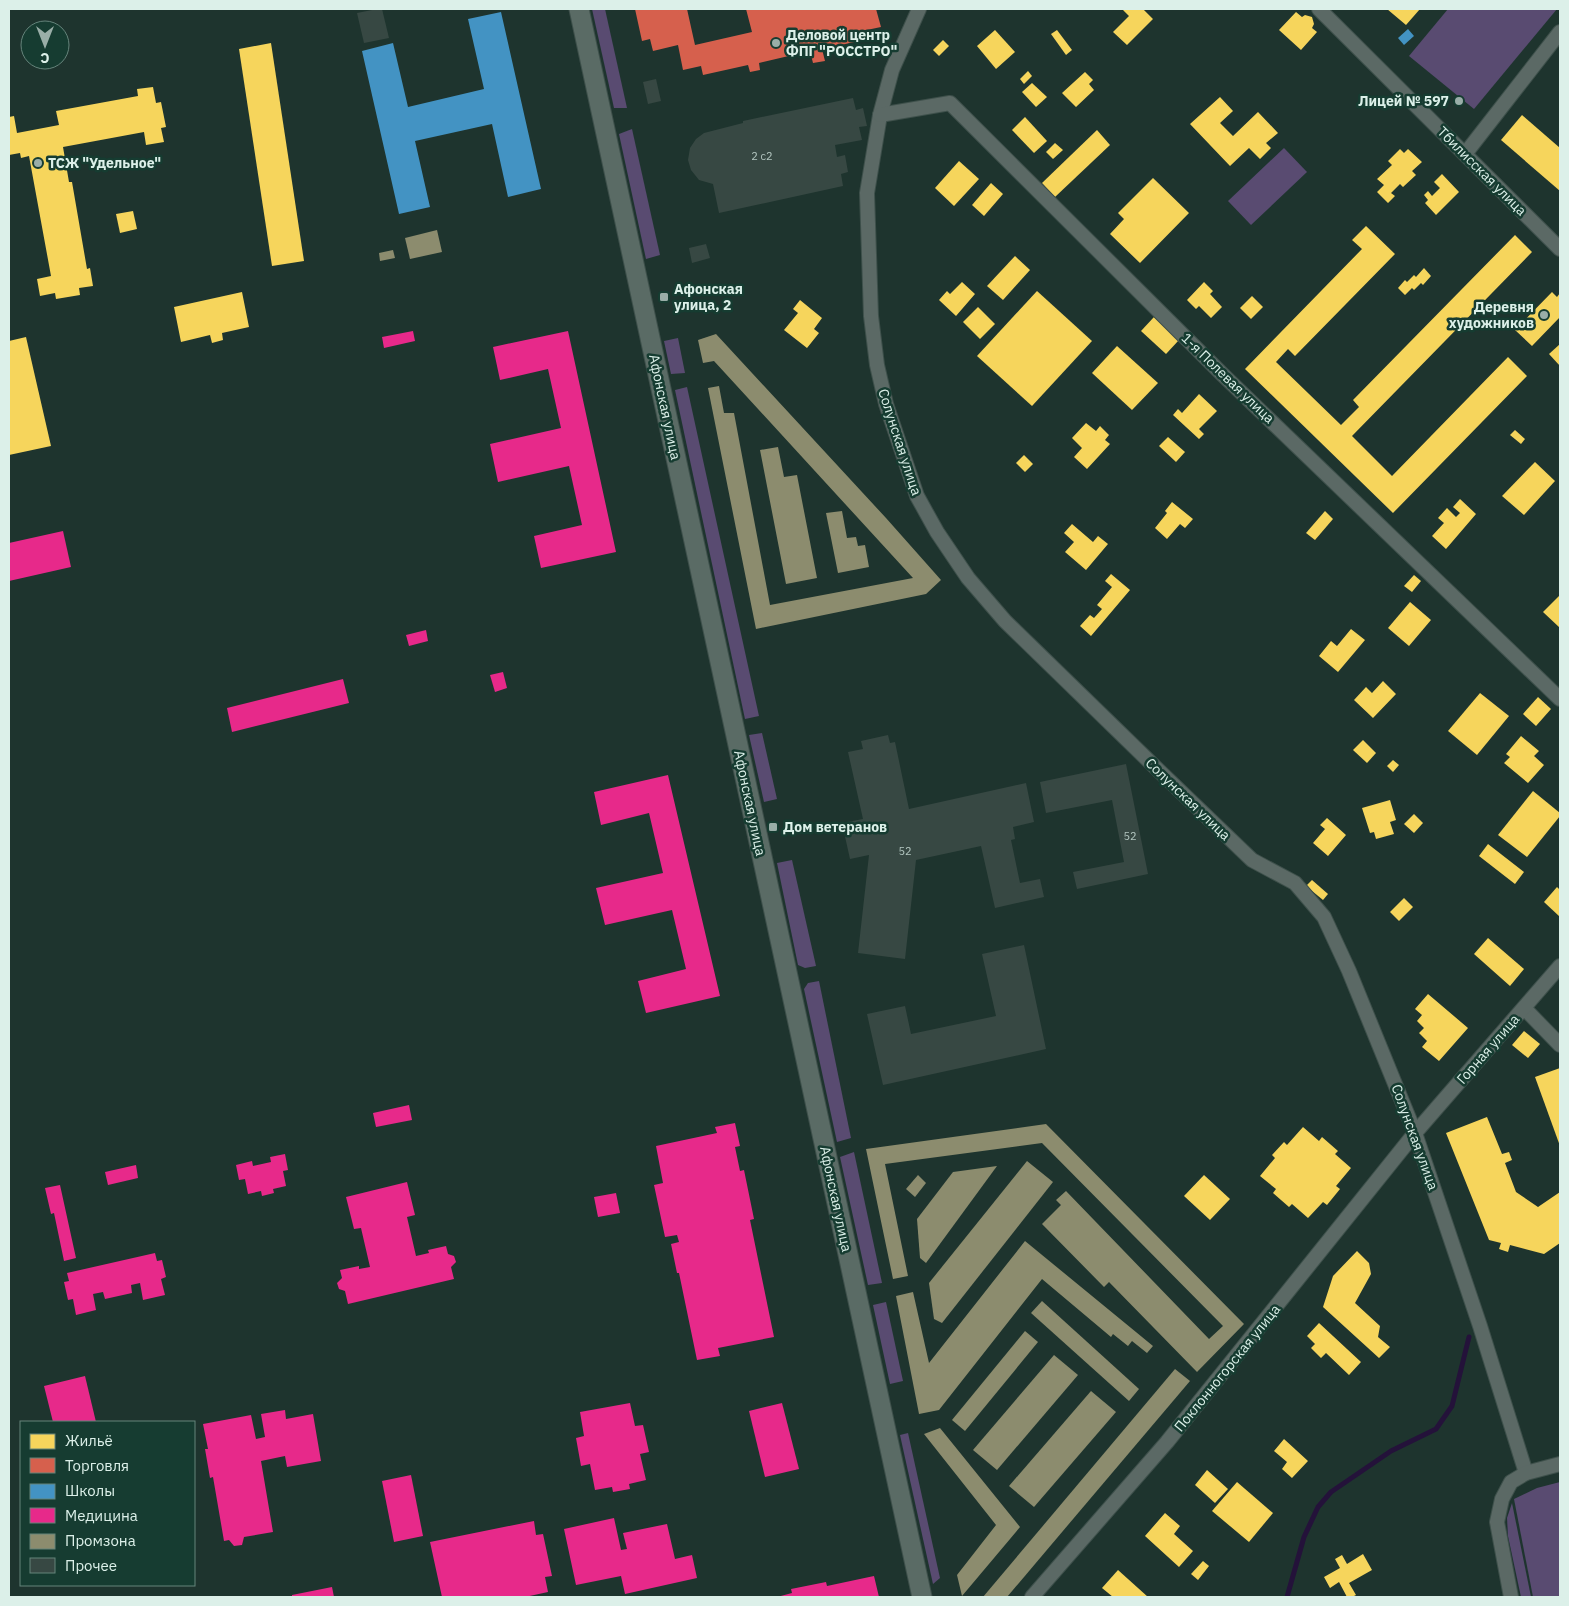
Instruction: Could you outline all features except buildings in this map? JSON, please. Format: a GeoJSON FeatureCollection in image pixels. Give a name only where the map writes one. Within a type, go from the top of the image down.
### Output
{"type":"FeatureCollection","features":[{"type":"Feature","properties":{"kind":"street","name":"Афонская улица"},"geometry":{"type":"LineString","coordinates":[[579,9],[922,1597]]}},
{"type":"Feature","properties":{"kind":"street","name":"Солунская улица"},"geometry":{"type":"LineString","coordinates":[[919,9],[892,70],[880,115],[867,193],[871,316],[877,365],[886,404],[917,496],[936,532],[968,578],[1005,620],[1153,766],[1252,860],[1294,883],[1324,918],[1349,972],[1415,1133],[1480,1326],[1526,1473]]}},
{"type":"Feature","properties":{"kind":"street","name":"Тбилисская улица"},"geometry":{"type":"LineString","coordinates":[[1319,9],[1560,249]]}},
{"type":"Feature","properties":{"kind":"street"},"geometry":{"type":"LineString","coordinates":[[1465,154],[1560,32]]}},
{"type":"Feature","properties":{"kind":"street","name":"1-я Полевая улица"},"geometry":{"type":"LineString","coordinates":[[880,115],[950,103],[1222,374],[1560,699]]}},
{"type":"Feature","properties":{"kind":"street","name":"Горная улица"},"geometry":{"type":"LineString","coordinates":[[1415,1133],[1560,966]]}},
{"type":"Feature","properties":{"kind":"street"},"geometry":{"type":"LineString","coordinates":[[1524,1008],[1560,1045]]}},
{"type":"Feature","properties":{"kind":"street","name":"Поклонногорская улица"},"geometry":{"type":"LineString","coordinates":[[1032,1597],[1167,1442],[1415,1133]]}},
{"type":"Feature","properties":{"kind":"street"},"geometry":{"type":"LineString","coordinates":[[1512,1597],[1497,1522],[1502,1499],[1511,1482],[1526,1473],[1560,1464]]}},
{"type":"Feature","properties":{"kind":"shaded area"},"geometry":{"type":"Polygon","coordinates":[[[592,9],[605,9],[627,108],[614,108],[592,9]]]}},
{"type":"Feature","properties":{"kind":"shaded area","name":"Лицей № 597"},"geometry":{"type":"Polygon","coordinates":[[[1448,9],[1557,9],[1474,109],[1409,56],[1448,9]]]}},
{"type":"Feature","properties":{"kind":"shaded area"},"geometry":{"type":"Polygon","coordinates":[[[632,129],[660,255],[646,259],[619,134],[632,129]]]}},
{"type":"Feature","properties":{"kind":"shaded area"},"geometry":{"type":"Polygon","coordinates":[[[1284,148],[1307,172],[1251,225],[1228,201],[1284,148]]]}},
{"type":"Feature","properties":{"kind":"shaded area"},"geometry":{"type":"Polygon","coordinates":[[[678,338],[685,373],[671,374],[664,341],[678,338]]]}},
{"type":"Feature","properties":{"kind":"shaded area"},"geometry":{"type":"Polygon","coordinates":[[[687,387],[759,716],[745,719],[675,390],[687,387]]]}},
{"type":"Feature","properties":{"kind":"shaded area"},"geometry":{"type":"Polygon","coordinates":[[[762,733],[777,799],[764,802],[749,735],[762,733]]]}},
{"type":"Feature","properties":{"kind":"shaded area"},"geometry":{"type":"Polygon","coordinates":[[[792,860],[816,966],[805,968],[798,965],[777,863],[792,860]]]}},
{"type":"Feature","properties":{"kind":"shaded area"},"geometry":{"type":"Polygon","coordinates":[[[819,981],[851,1138],[837,1142],[804,989],[808,983],[819,981]]]}},
{"type":"Feature","properties":{"kind":"shaded area"},"geometry":{"type":"Polygon","coordinates":[[[854,1152],[882,1283],[868,1285],[840,1157],[854,1152]]]}},
{"type":"Feature","properties":{"kind":"shaded area"},"geometry":{"type":"Polygon","coordinates":[[[886,1302],[903,1381],[890,1384],[873,1305],[886,1302]]]}},
{"type":"Feature","properties":{"kind":"shaded area"},"geometry":{"type":"Polygon","coordinates":[[[908,1433],[940,1578],[933,1584],[900,1435],[908,1433]]]}},
{"type":"Feature","properties":{"kind":"shaded area"},"geometry":{"type":"Polygon","coordinates":[[[1560,1482],[1560,1597],[1533,1597],[1514,1499],[1537,1488],[1560,1482]]]}},
{"type":"Feature","properties":{"kind":"shaded area"},"geometry":{"type":"Polygon","coordinates":[[[1512,1503],[1531,1597],[1521,1597],[1508,1536],[1507,1518],[1512,1503]]]}},
{"type":"Feature","properties":{"kind":"waterway"},"geometry":{"type":"LineString","coordinates":[[1287,1597],[1304,1537],[1318,1507],[1331,1492],[1391,1451],[1436,1429],[1452,1406],[1469,1337]]}},
{"type":"Feature","properties":{"kind":"place","name":"Деловой центр ФПГ \"РОССТРО\""},"geometry":{"type":"Point","coordinates":[776,43]}},
{"type":"Feature","properties":{"kind":"place","name":"Лицей № 597"},"geometry":{"type":"Point","coordinates":[1459,101]}},
{"type":"Feature","properties":{"kind":"place","name":"ТСЖ \"Удельное\""},"geometry":{"type":"Point","coordinates":[38,163]}},
{"type":"Feature","properties":{"kind":"place","name":"Афонская улица, 2"},"geometry":{"type":"Point","coordinates":[664,297]}},
{"type":"Feature","properties":{"kind":"place","name":"Деревня художников"},"geometry":{"type":"Point","coordinates":[1544,315]}},
{"type":"Feature","properties":{"kind":"place","name":"Дом ветеранов"},"geometry":{"type":"Point","coordinates":[773,827]}}]}
